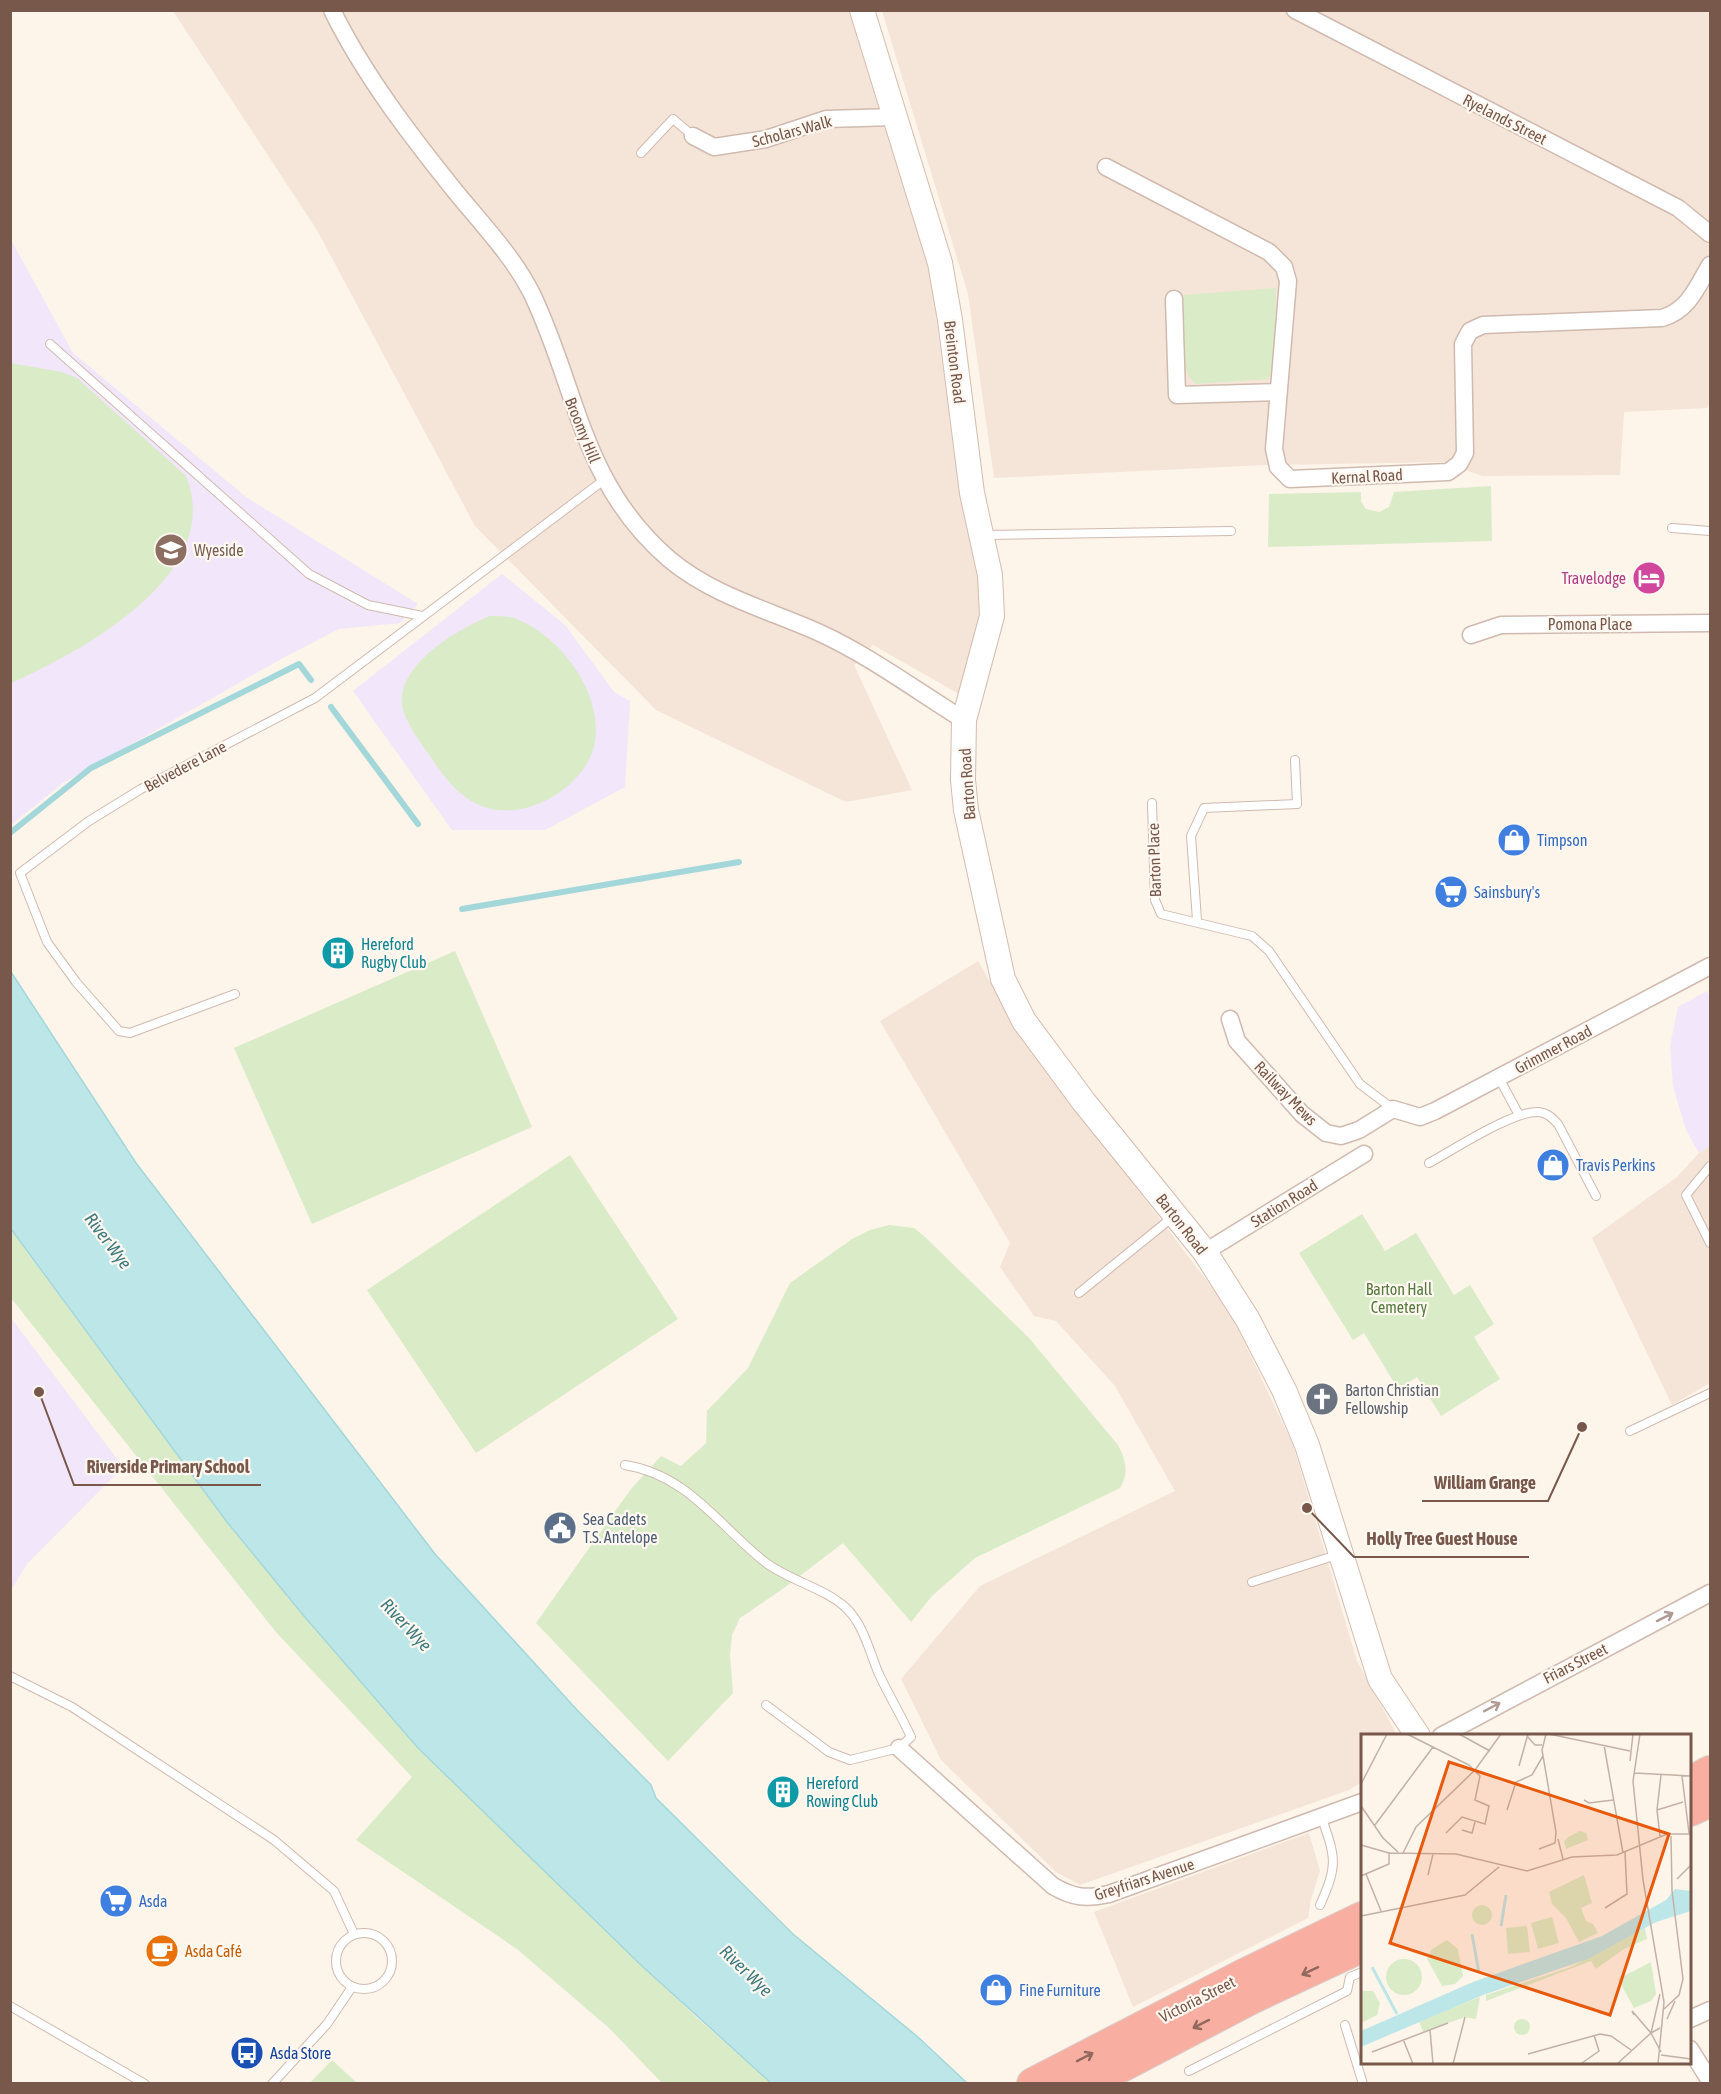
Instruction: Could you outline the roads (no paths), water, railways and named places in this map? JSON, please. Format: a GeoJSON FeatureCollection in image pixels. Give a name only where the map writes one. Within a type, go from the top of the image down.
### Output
{"type":"FeatureCollection","features":[{"type":"Feature","properties":{"kind":"highway"},"geometry":{"type":"LineString","coordinates":[[1691,1781],[1710,1773]]}},
{"type":"Feature","properties":{"kind":"highway"},"geometry":{"type":"LineString","coordinates":[[1691,1809],[1710,1801]]}},
{"type":"Feature","properties":{"kind":"highway","name":"Victoria Street"},"geometry":{"type":"LineString","coordinates":[[1087,2084],[1361,1919]]}},
{"type":"Feature","properties":{"kind":"highway","name":"Victoria Street"},"geometry":{"type":"LineString","coordinates":[[1033,2084],[1247,1987],[1361,1946]]}},
{"type":"Feature","properties":{"kind":"street","name":"Broomy Hill"},"geometry":{"type":"LineString","coordinates":[[332,10],[377,85],[420,147],[507,255],[530,291],[544,320],[573,410],[604,480],[648,538],[670,559],[698,580],[735,599],[844,646],[964,720]]}},
{"type":"Feature","properties":{"kind":"street","name":"Breinton Road"},"geometry":{"type":"LineString","coordinates":[[862,10],[940,262],[950,320],[972,494],[990,575],[992,616],[964,720]]}},
{"type":"Feature","properties":{"kind":"street","name":"Ryelands Street"},"geometry":{"type":"LineString","coordinates":[[1295,10],[1678,208],[1710,234]]}},
{"type":"Feature","properties":{"kind":"street","name":"Scholars Walk"},"geometry":{"type":"LineString","coordinates":[[693,136],[714,147],[766,139],[826,119],[895,117]]}},
{"type":"Feature","properties":{"kind":"street","name":"Kernal Road"},"geometry":{"type":"LineString","coordinates":[[1106,167],[1278,259],[1284,267],[1288,281],[1274,449],[1278,467],[1290,479],[1448,472],[1459,464],[1465,453],[1463,344],[1470,331],[1483,326],[1662,318],[1675,314],[1686,306],[1710,265]]}},
{"type":"Feature","properties":{"kind":"street"},"geometry":{"type":"LineString","coordinates":[[1174,299],[1177,395],[1277,392]]}},
{"type":"Feature","properties":{"kind":"street","name":"Pomona Place"},"geometry":{"type":"LineString","coordinates":[[1471,635],[1501,625],[1710,623]]}},
{"type":"Feature","properties":{"kind":"street","name":"Barton Road"},"geometry":{"type":"LineString","coordinates":[[964,720],[963,780],[966,810],[989,922],[1003,979],[1012,1000],[1023,1021],[1084,1102],[1205,1252],[1248,1320],[1284,1390],[1307,1445],[1380,1679],[1417,1734]]}},
{"type":"Feature","properties":{"kind":"street","name":"Grimmer Road"},"geometry":{"type":"LineString","coordinates":[[1393,1109],[1420,1117],[1499,1078],[1710,966]]}},
{"type":"Feature","properties":{"kind":"street","name":"Railway Mews"},"geometry":{"type":"LineString","coordinates":[[1230,1019],[1237,1041],[1302,1114],[1326,1133],[1341,1136],[1359,1130],[1393,1109]]}},
{"type":"Feature","properties":{"kind":"street","name":"Station Road"},"geometry":{"type":"LineString","coordinates":[[1205,1252],[1364,1154]]}},
{"type":"Feature","properties":{"kind":"street","name":"Friars Street"},"geometry":{"type":"LineString","coordinates":[[1445,1734],[1710,1593]]}},
{"type":"Feature","properties":{"kind":"street","name":"Greyfriars Avenue"},"geometry":{"type":"LineString","coordinates":[[899,1748],[1053,1886],[1072,1897],[1088,1898],[1109,1894],[1361,1802]]}},
{"type":"Feature","properties":{"kind":"street"},"geometry":{"type":"LineString","coordinates":[[1691,2018],[1710,2010]]}},
{"type":"Feature","properties":{"kind":"street"},"geometry":{"type":"LineString","coordinates":[[1691,2052],[1710,2081]]}},
{"type":"Feature","properties":{"kind":"lane"},"geometry":{"type":"LineString","coordinates":[[641,153],[673,119],[693,136]]}},
{"type":"Feature","properties":{"kind":"lane"},"geometry":{"type":"LineString","coordinates":[[50,344],[309,574],[368,606],[422,616]]}},
{"type":"Feature","properties":{"kind":"lane","name":"Belvedere Lane"},"geometry":{"type":"LineString","coordinates":[[235,994],[130,1033],[119,1031],[76,982],[47,942],[20,873],[89,821],[141,789],[315,698],[604,480]]}},
{"type":"Feature","properties":{"kind":"lane"},"geometry":{"type":"LineString","coordinates":[[1672,528],[1710,531]]}},
{"type":"Feature","properties":{"kind":"lane"},"geometry":{"type":"LineString","coordinates":[[981,535],[1231,531]]}},
{"type":"Feature","properties":{"kind":"lane"},"geometry":{"type":"LineString","coordinates":[[1197,920],[1191,836],[1204,808],[1297,804],[1294,760]]}},
{"type":"Feature","properties":{"kind":"lane","name":"Barton Place"},"geometry":{"type":"LineString","coordinates":[[1152,803],[1157,908],[1167,917],[1197,920],[1252,936],[1269,951],[1360,1084],[1393,1109]]}},
{"type":"Feature","properties":{"kind":"lane"},"geometry":{"type":"LineString","coordinates":[[1499,1078],[1519,1115]]}},
{"type":"Feature","properties":{"kind":"lane"},"geometry":{"type":"LineString","coordinates":[[1429,1163],[1519,1115],[1538,1112],[1550,1116],[1558,1124],[1596,1196]]}},
{"type":"Feature","properties":{"kind":"lane"},"geometry":{"type":"LineString","coordinates":[[1710,1166],[1686,1195],[1710,1243]]}},
{"type":"Feature","properties":{"kind":"lane"},"geometry":{"type":"LineString","coordinates":[[1079,1293],[1175,1215]]}},
{"type":"Feature","properties":{"kind":"lane"},"geometry":{"type":"LineString","coordinates":[[1630,1431],[1710,1394]]}},
{"type":"Feature","properties":{"kind":"lane"},"geometry":{"type":"LineString","coordinates":[[625,1465],[649,1469],[683,1487],[766,1563],[844,1606],[856,1620],[911,1737],[899,1748],[850,1760],[829,1752],[766,1705]]}},
{"type":"Feature","properties":{"kind":"lane"},"geometry":{"type":"LineString","coordinates":[[1252,1582],[1340,1554]]}},
{"type":"Feature","properties":{"kind":"lane"},"geometry":{"type":"LineString","coordinates":[[10,1676],[72,1707],[274,1840],[334,1892],[354,1934]]}},
{"type":"Feature","properties":{"kind":"lane"},"geometry":{"type":"LineString","coordinates":[[1320,1905],[1334,1875],[1332,1846],[1321,1816]]}},
{"type":"Feature","properties":{"kind":"lane"},"geometry":{"type":"LineString","coordinates":[[363,1932],[382,1939],[388,1946],[393,1964],[385,1980],[370,1989],[352,1988],[339,1976],[335,1956],[345,1939],[354,1934],[363,1932]]}},
{"type":"Feature","properties":{"kind":"lane"},"geometry":{"type":"LineString","coordinates":[[1189,2071],[1347,1991],[1350,1977],[1361,1972]]}},
{"type":"Feature","properties":{"kind":"lane"},"geometry":{"type":"LineString","coordinates":[[272,2084],[327,2024],[352,1988]]}},
{"type":"Feature","properties":{"kind":"lane"},"geometry":{"type":"LineString","coordinates":[[10,2006],[145,2084]]}},
{"type":"Feature","properties":{"kind":"lane"},"geometry":{"type":"LineString","coordinates":[[1345,2025],[1363,2084]]}},
{"type":"Feature","properties":{"kind":"water","name":"River Wye"},"geometry":{"type":"Polygon","coordinates":[[[11,972],[136,1163],[435,1554],[578,1711],[651,1785],[656,1798],[793,1934],[919,2038],[967,2083],[771,2083],[642,1966],[418,1748],[304,1616],[227,1522],[11,1229],[11,972]]]}},
{"type":"Feature","properties":{"kind":"waterway"},"geometry":{"type":"LineString","coordinates":[[10,833],[91,768],[299,664],[311,680]]}},
{"type":"Feature","properties":{"kind":"waterway"},"geometry":{"type":"LineString","coordinates":[[331,707],[418,824]]}},
{"type":"Feature","properties":{"kind":"waterway"},"geometry":{"type":"LineString","coordinates":[[462,909],[739,862]]}},
{"type":"Feature","properties":{"kind":"place","name":"Wyeside"},"geometry":{"type":"Point","coordinates":[171,550]}},
{"type":"Feature","properties":{"kind":"place","name":"Travelodge"},"geometry":{"type":"Point","coordinates":[1649,578]}},
{"type":"Feature","properties":{"kind":"place","name":"Timpson"},"geometry":{"type":"Point","coordinates":[1514,840]}},
{"type":"Feature","properties":{"kind":"place","name":"Sainsbury's"},"geometry":{"type":"Point","coordinates":[1451,892]}},
{"type":"Feature","properties":{"kind":"place","name":"Hereford Rugby Club"},"geometry":{"type":"Point","coordinates":[338,953]}},
{"type":"Feature","properties":{"kind":"place","name":"Travis Perkins"},"geometry":{"type":"Point","coordinates":[1553,1165]}},
{"type":"Feature","properties":{"kind":"place","name":"Riverside Primary School"},"geometry":{"type":"Point","coordinates":[39,1392]}},
{"type":"Feature","properties":{"kind":"place","name":"Barton Christian Fellowship"},"geometry":{"type":"Point","coordinates":[1322,1399]}},
{"type":"Feature","properties":{"kind":"place","name":"William Grange"},"geometry":{"type":"Point","coordinates":[1582,1427]}},
{"type":"Feature","properties":{"kind":"place","name":"Holly Tree Guest House"},"geometry":{"type":"Point","coordinates":[1307,1508]}},
{"type":"Feature","properties":{"kind":"place","name":"Sea Cadets T.S. Antelope"},"geometry":{"type":"Point","coordinates":[560,1528]}},
{"type":"Feature","properties":{"kind":"place","name":"Hereford Rowing Club"},"geometry":{"type":"Point","coordinates":[783,1792]}},
{"type":"Feature","properties":{"kind":"place","name":"Asda"},"geometry":{"type":"Point","coordinates":[116,1901]}},
{"type":"Feature","properties":{"kind":"place","name":"Asda Café"},"geometry":{"type":"Point","coordinates":[162,1951]}},
{"type":"Feature","properties":{"kind":"place","name":"Fine Furniture"},"geometry":{"type":"Point","coordinates":[996,1990]}},
{"type":"Feature","properties":{"kind":"place","name":"Asda Store"},"geometry":{"type":"Point","coordinates":[247,2053]}},
{"type":"Feature","properties":{"kind":"park label","name":"Barton Hall Cemetery"},"geometry":{"type":"Point","coordinates":[1399,1298]}}]}
